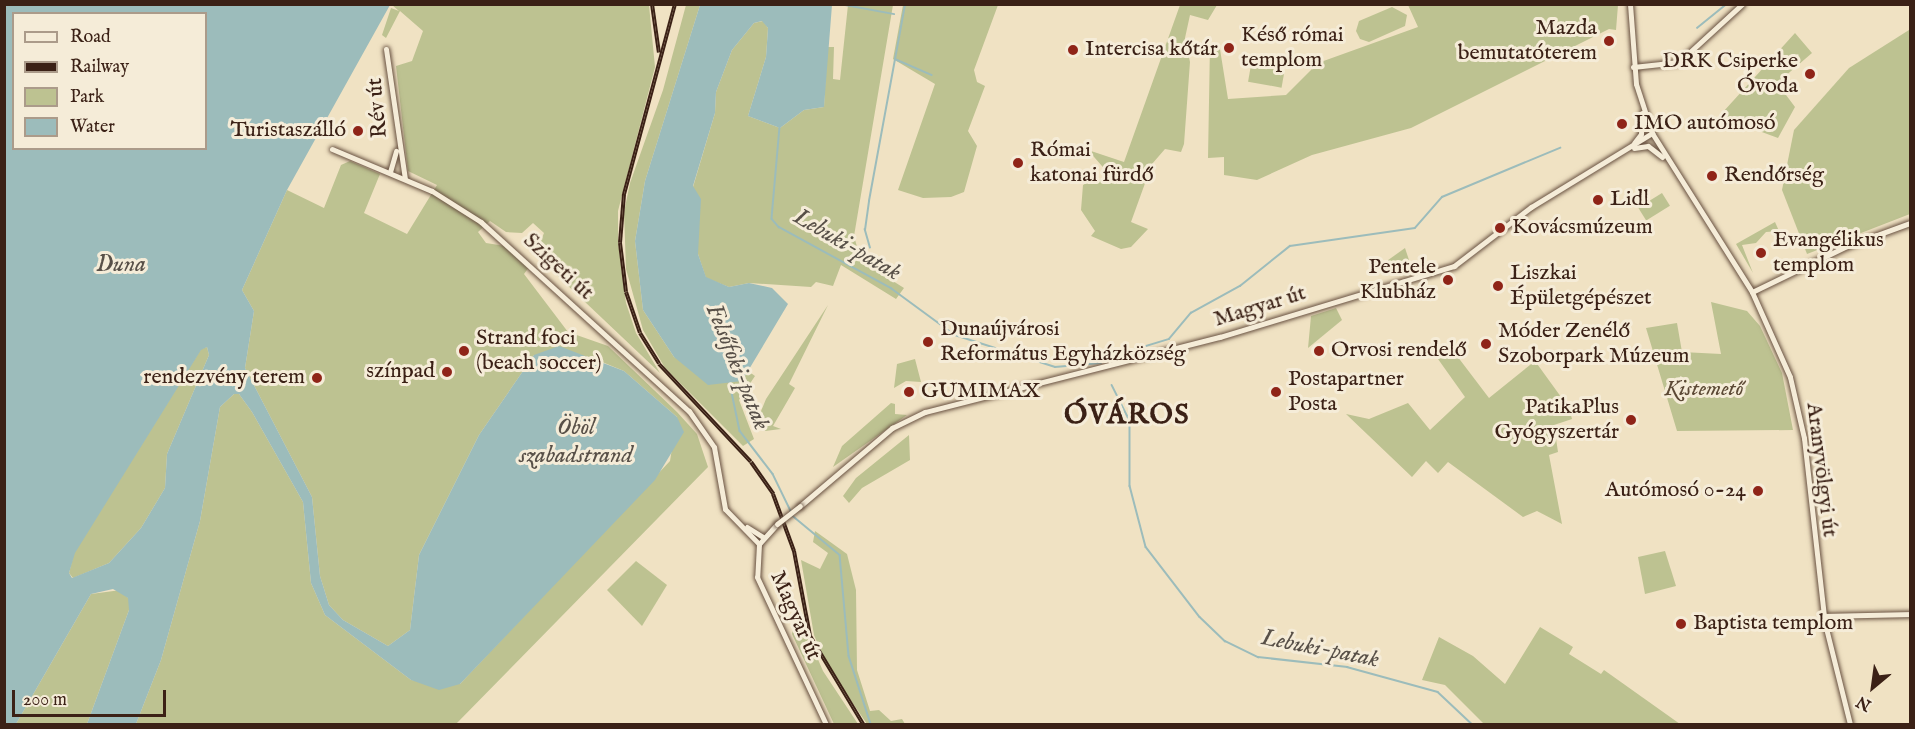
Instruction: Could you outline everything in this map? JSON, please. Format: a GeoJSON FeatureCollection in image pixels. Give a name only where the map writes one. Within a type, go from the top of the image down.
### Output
{"type":"FeatureCollection","features":[{"type":"Feature","properties":{"kind":"street","name":"Aranyvölgyi út"},"geometry":{"type":"LineString","coordinates":[[1630,4],[1633,67],[1642,108],[1652,134],[1668,163],[1752,292],[1784,357],[1797,405],[1824,616],[1850,724]]}},
{"type":"Feature","properties":{"kind":"street"},"geometry":{"type":"LineString","coordinates":[[1633,67],[1647,68],[1679,62],[1742,4]]}},
{"type":"Feature","properties":{"kind":"street","name":"Rév út"},"geometry":{"type":"LineString","coordinates":[[386,49],[395,88],[400,165],[405,179]]}},
{"type":"Feature","properties":{"kind":"street"},"geometry":{"type":"LineString","coordinates":[[1635,78],[1647,68]]}},
{"type":"Feature","properties":{"kind":"street"},"geometry":{"type":"LineString","coordinates":[[1627,151],[1641,134],[1642,108]]}},
{"type":"Feature","properties":{"kind":"street","name":"Magyar út"},"geometry":{"type":"LineString","coordinates":[[826,724],[760,586],[755,561],[759,544],[776,525],[892,428],[925,412],[1220,337],[1454,266],[1531,207],[1652,134]]}},
{"type":"Feature","properties":{"kind":"street"},"geometry":{"type":"LineString","coordinates":[[390,172],[398,143]]}},
{"type":"Feature","properties":{"kind":"street"},"geometry":{"type":"LineString","coordinates":[[1627,151],[1648,146],[1668,163]]}},
{"type":"Feature","properties":{"kind":"street","name":"Szigeti út"},"geometry":{"type":"LineString","coordinates":[[332,149],[390,172],[462,208],[501,237],[689,411],[714,447],[723,505],[742,526],[764,537]]}},
{"type":"Feature","properties":{"kind":"street"},"geometry":{"type":"LineString","coordinates":[[1752,292],[1846,246],[1911,223]]}},
{"type":"Feature","properties":{"kind":"street"},"geometry":{"type":"LineString","coordinates":[[759,544],[753,531],[776,525]]}},
{"type":"Feature","properties":{"kind":"street"},"geometry":{"type":"LineString","coordinates":[[1824,616],[1911,614]]}},
{"type":"Feature","properties":{"kind":"green space"},"geometry":{"type":"Polygon","coordinates":[[[392,5],[649,5],[655,67],[618,211],[618,242],[626,303],[636,333],[660,373],[546,265],[540,243],[544,233],[533,223],[522,233],[506,232],[490,221],[478,232],[486,243],[505,246],[529,267],[524,274],[568,332],[608,346],[677,412],[697,434],[708,467],[456,724],[136,724],[161,660],[200,521],[220,407],[234,394],[239,394],[252,412],[303,502],[311,583],[325,615],[411,680],[460,684],[670,461],[677,417],[624,371],[590,357],[534,355],[479,435],[419,555],[410,630],[388,646],[343,620],[329,605],[320,576],[312,497],[245,368],[254,311],[242,290],[287,190],[324,208],[341,165],[350,161],[380,174],[364,213],[407,234],[437,185],[408,171],[396,66],[412,61],[423,31],[400,11],[386,38],[382,35],[391,8],[399,11],[392,5]]]}},
{"type":"Feature","properties":{"kind":"green space"},"geometry":{"type":"Polygon","coordinates":[[[686,5],[700,5],[645,181],[635,241],[643,310],[674,357],[742,381],[748,371],[755,376],[739,400],[754,439],[743,446],[665,368],[643,330],[626,269],[624,212],[630,183],[663,90],[686,5]]]}},
{"type":"Feature","properties":{"kind":"green space"},"geometry":{"type":"Polygon","coordinates":[[[848,5],[893,5],[854,236],[861,261],[904,288],[896,299],[841,265],[833,286],[816,282],[811,287],[749,283],[729,287],[706,278],[698,254],[693,187],[715,113],[716,92],[732,50],[754,23],[763,21],[768,28],[766,57],[748,116],[780,128],[804,110],[824,107],[827,47],[834,47],[833,79],[840,80],[848,5]]]}},
{"type":"Feature","properties":{"kind":"green space"},"geometry":{"type":"Polygon","coordinates":[[[903,5],[998,5],[974,70],[977,82],[985,86],[968,131],[977,146],[964,192],[951,197],[923,198],[898,190],[935,84],[893,59],[903,5]]]}},
{"type":"Feature","properties":{"kind":"green space"},"geometry":{"type":"Polygon","coordinates":[[[1180,5],[1217,5],[1208,20],[1190,15],[1185,38],[1190,62],[1184,144],[1181,152],[1165,149],[1152,164],[1131,222],[1148,229],[1131,247],[1121,249],[1091,236],[1095,231],[1081,210],[1083,185],[1095,178],[1105,181],[1108,173],[1088,150],[1124,162],[1180,5]]]}},
{"type":"Feature","properties":{"kind":"green space"},"geometry":{"type":"Polygon","coordinates":[[[1408,5],[1618,5],[1616,30],[1609,29],[1411,128],[1312,155],[1257,180],[1224,175],[1224,157],[1208,158],[1210,44],[1219,43],[1228,99],[1286,95],[1318,63],[1418,27],[1408,5]]]}},
{"type":"Feature","properties":{"kind":"green space"},"geometry":{"type":"Polygon","coordinates":[[[1392,7],[1407,15],[1405,26],[1369,42],[1360,39],[1356,31],[1359,21],[1392,7]]]}},
{"type":"Feature","properties":{"kind":"green space"},"geometry":{"type":"Polygon","coordinates":[[[1909,30],[1910,214],[1807,254],[1782,190],[1794,130],[1849,68],[1909,30]]]}},
{"type":"Feature","properties":{"kind":"green space"},"geometry":{"type":"Polygon","coordinates":[[[1795,33],[1812,53],[1777,83],[1795,107],[1778,138],[1732,121],[1723,112],[1795,33]]]}},
{"type":"Feature","properties":{"kind":"green space"},"geometry":{"type":"Polygon","coordinates":[[[1251,65],[1284,71],[1282,88],[1248,82],[1251,65]]]}},
{"type":"Feature","properties":{"kind":"green space"},"geometry":{"type":"Polygon","coordinates":[[[1662,193],[1670,206],[1646,221],[1638,208],[1662,193]]]}},
{"type":"Feature","properties":{"kind":"green space"},"geometry":{"type":"Polygon","coordinates":[[[1775,222],[1779,231],[1766,232],[1756,243],[1742,245],[1753,273],[1736,244],[1775,222]]]}},
{"type":"Feature","properties":{"kind":"green space"},"geometry":{"type":"Polygon","coordinates":[[[1405,248],[1411,266],[1381,274],[1377,268],[1405,248]]]}},
{"type":"Feature","properties":{"kind":"green space","name":"Kistemető"},"geometry":{"type":"Polygon","coordinates":[[[1711,302],[1747,311],[1760,326],[1782,373],[1793,430],[1677,431],[1646,328],[1677,323],[1682,352],[1721,354],[1711,302]]]}},
{"type":"Feature","properties":{"kind":"green space"},"geometry":{"type":"Polygon","coordinates":[[[828,305],[789,384],[795,388],[773,426],[781,429],[765,431],[759,416],[766,399],[828,305]]]}},
{"type":"Feature","properties":{"kind":"green space"},"geometry":{"type":"Polygon","coordinates":[[[1336,308],[1342,320],[1308,348],[1311,316],[1336,308]]]}},
{"type":"Feature","properties":{"kind":"green space"},"geometry":{"type":"Polygon","coordinates":[[[207,347],[209,355],[167,454],[165,488],[141,528],[109,563],[73,578],[69,573],[74,553],[201,349],[207,347]]]}},
{"type":"Feature","properties":{"kind":"green space"},"geometry":{"type":"Polygon","coordinates":[[[1451,348],[1489,398],[1535,361],[1569,408],[1572,419],[1554,425],[1558,452],[1549,455],[1562,524],[1537,511],[1523,517],[1448,462],[1438,473],[1426,461],[1412,477],[1346,414],[1369,419],[1408,403],[1430,430],[1465,397],[1438,359],[1451,348]]]}},
{"type":"Feature","properties":{"kind":"green space"},"geometry":{"type":"Polygon","coordinates":[[[915,359],[921,382],[906,381],[894,388],[897,364],[915,359]]]}},
{"type":"Feature","properties":{"kind":"green space"},"geometry":{"type":"Polygon","coordinates":[[[891,403],[895,404],[895,414],[907,415],[833,467],[842,446],[891,403]]]}},
{"type":"Feature","properties":{"kind":"green space"},"geometry":{"type":"Polygon","coordinates":[[[909,435],[910,460],[862,488],[849,503],[843,496],[856,478],[909,435]]]}},
{"type":"Feature","properties":{"kind":"green space"},"geometry":{"type":"Polygon","coordinates":[[[815,531],[847,554],[856,590],[857,670],[870,711],[879,710],[891,721],[902,719],[905,724],[867,724],[826,664],[814,635],[801,560],[820,569],[828,553],[813,542],[815,531]]]}},
{"type":"Feature","properties":{"kind":"green space"},"geometry":{"type":"Polygon","coordinates":[[[1665,551],[1676,586],[1645,594],[1638,557],[1665,551]]]}},
{"type":"Feature","properties":{"kind":"green space"},"geometry":{"type":"Polygon","coordinates":[[[636,561],[667,585],[642,626],[607,590],[636,561]]]}},
{"type":"Feature","properties":{"kind":"green space"},"geometry":{"type":"Polygon","coordinates":[[[121,590],[129,599],[129,610],[87,724],[16,724],[91,594],[121,590]]]}},
{"type":"Feature","properties":{"kind":"green space"},"geometry":{"type":"Polygon","coordinates":[[[797,611],[823,671],[858,724],[834,724],[792,634],[797,611]]]}},
{"type":"Feature","properties":{"kind":"green space"},"geometry":{"type":"Polygon","coordinates":[[[1540,627],[1573,647],[1569,654],[1601,674],[1604,670],[1680,724],[1484,724],[1445,685],[1422,680],[1439,637],[1473,656],[1505,684],[1540,627]]]}},
{"type":"Feature","properties":{"kind":"water","name":"Duna"},"geometry":{"type":"Polygon","coordinates":[[[4,5],[390,5],[287,190],[242,290],[254,311],[245,368],[312,497],[320,576],[329,605],[343,620],[388,646],[410,630],[419,555],[479,435],[534,355],[559,346],[624,371],[677,417],[684,432],[655,480],[460,684],[439,690],[411,680],[325,615],[311,583],[303,502],[252,412],[239,394],[234,394],[220,407],[200,521],[161,660],[136,724],[87,724],[129,610],[128,598],[113,589],[91,594],[16,724],[5,724],[4,5]],[[207,347],[201,350],[75,553],[69,573],[72,578],[109,563],[141,528],[165,488],[167,454],[209,355],[207,347]]]}},
{"type":"Feature","properties":{"kind":"water"},"geometry":{"type":"Polygon","coordinates":[[[700,5],[832,5],[824,107],[804,110],[780,128],[748,116],[766,57],[768,28],[762,21],[754,23],[732,50],[716,92],[715,113],[693,186],[701,199],[698,254],[706,277],[729,287],[749,283],[772,288],[788,304],[742,381],[708,385],[674,357],[643,310],[635,241],[645,181],[700,5]]]}},
{"type":"Feature","properties":{"kind":"waterway"},"geometry":{"type":"LineString","coordinates":[[840,4],[894,14]]}},
{"type":"Feature","properties":{"kind":"waterway"},"geometry":{"type":"LineString","coordinates":[[870,248],[865,230],[869,201],[905,4]]}},
{"type":"Feature","properties":{"kind":"waterway"},"geometry":{"type":"LineString","coordinates":[[1697,28],[1727,4]]}},
{"type":"Feature","properties":{"kind":"waterway"},"geometry":{"type":"LineString","coordinates":[[895,59],[932,75]]}},
{"type":"Feature","properties":{"kind":"waterway","name":"Lebuki-patak"},"geometry":{"type":"LineString","coordinates":[[780,127],[772,219],[779,227],[891,288],[955,335],[1055,367],[1101,363]]}},
{"type":"Feature","properties":{"kind":"waterway"},"geometry":{"type":"LineString","coordinates":[[1100,360],[1169,339],[1191,313],[1240,286],[1290,246],[1415,228],[1442,197],[1560,148]]}},
{"type":"Feature","properties":{"kind":"waterway","name":"Felsőfoki-patak"},"geometry":{"type":"LineString","coordinates":[[730,383],[740,431],[773,474],[791,511]]}},
{"type":"Feature","properties":{"kind":"waterway","name":"Lebuki-patak"},"geometry":{"type":"LineString","coordinates":[[1112,385],[1130,421],[1130,486],[1146,547],[1200,617],[1225,641],[1258,657],[1347,667],[1438,692],[1472,724]]}},
{"type":"Feature","properties":{"kind":"waterway","name":"Felsőfoki-patak"},"geometry":{"type":"LineString","coordinates":[[793,516],[840,555],[849,656],[871,724]]}},
{"type":"Feature","properties":{"kind":"railway"},"geometry":{"type":"LineString","coordinates":[[652,4],[659,53]]}},
{"type":"Feature","properties":{"kind":"railway"},"geometry":{"type":"LineString","coordinates":[[675,4],[624,194],[620,243],[626,292],[640,333],[659,364],[751,462],[773,494],[794,551],[810,636],[863,724]]}},
{"type":"Feature","properties":{"kind":"place","name":"Mazda bemutatóterem"},"geometry":{"type":"Point","coordinates":[1609,41]}},
{"type":"Feature","properties":{"kind":"place","name":"Késő római templom"},"geometry":{"type":"Point","coordinates":[1229,48]}},
{"type":"Feature","properties":{"kind":"place","name":"Intercisa kőtár"},"geometry":{"type":"Point","coordinates":[1073,50]}},
{"type":"Feature","properties":{"kind":"place","name":"DRK Csiperke Óvoda"},"geometry":{"type":"Point","coordinates":[1810,74]}},
{"type":"Feature","properties":{"kind":"place","name":"IMO autómosó"},"geometry":{"type":"Point","coordinates":[1622,124]}},
{"type":"Feature","properties":{"kind":"place","name":"Turistaszálló"},"geometry":{"type":"Point","coordinates":[358,131]}},
{"type":"Feature","properties":{"kind":"place","name":"Római katonai fürdő"},"geometry":{"type":"Point","coordinates":[1018,163]}},
{"type":"Feature","properties":{"kind":"place","name":"Rendőrség"},"geometry":{"type":"Point","coordinates":[1712,176]}},
{"type":"Feature","properties":{"kind":"place","name":"Lidl"},"geometry":{"type":"Point","coordinates":[1598,200]}},
{"type":"Feature","properties":{"kind":"place","name":"Kovácsmúzeum"},"geometry":{"type":"Point","coordinates":[1500,228]}},
{"type":"Feature","properties":{"kind":"place","name":"Evangélikus templom"},"geometry":{"type":"Point","coordinates":[1761,253]}},
{"type":"Feature","properties":{"kind":"place","name":"Pentele Klubház"},"geometry":{"type":"Point","coordinates":[1448,280]}},
{"type":"Feature","properties":{"kind":"place","name":"Liszkai Épületgépészet"},"geometry":{"type":"Point","coordinates":[1498,286]}},
{"type":"Feature","properties":{"kind":"place","name":"Dunaújvárosi Református Egyházközség"},"geometry":{"type":"Point","coordinates":[928,342]}},
{"type":"Feature","properties":{"kind":"place","name":"Móder Zenélő Szoborpark Múzeum"},"geometry":{"type":"Point","coordinates":[1486,344]}},
{"type":"Feature","properties":{"kind":"place","name":"Strand foci (beach soccer)"},"geometry":{"type":"Point","coordinates":[464,351]}},
{"type":"Feature","properties":{"kind":"place","name":"Orvosi rendelő"},"geometry":{"type":"Point","coordinates":[1319,351]}},
{"type":"Feature","properties":{"kind":"place","name":"színpad"},"geometry":{"type":"Point","coordinates":[447,372]}},
{"type":"Feature","properties":{"kind":"place","name":"rendezvény terem"},"geometry":{"type":"Point","coordinates":[317,378]}},
{"type":"Feature","properties":{"kind":"place","name":"GUMIMAX"},"geometry":{"type":"Point","coordinates":[909,392]}},
{"type":"Feature","properties":{"kind":"place","name":"Postapartner Posta"},"geometry":{"type":"Point","coordinates":[1276,392]}},
{"type":"Feature","properties":{"kind":"place","name":"PatikaPlus Gyógyszertár"},"geometry":{"type":"Point","coordinates":[1631,420]}},
{"type":"Feature","properties":{"kind":"place","name":"Autómosó 0-24"},"geometry":{"type":"Point","coordinates":[1758,491]}},
{"type":"Feature","properties":{"kind":"place","name":"Baptista templom"},"geometry":{"type":"Point","coordinates":[1681,624]}},
{"type":"Feature","properties":{"kind":"district","name":"ÓVÁROS"},"geometry":{"type":"Point","coordinates":[1127,416]}},
{"type":"Feature","properties":{"kind":"water label","name":"Öböl szabadstrand"},"geometry":{"type":"Point","coordinates":[576,442]}}]}
